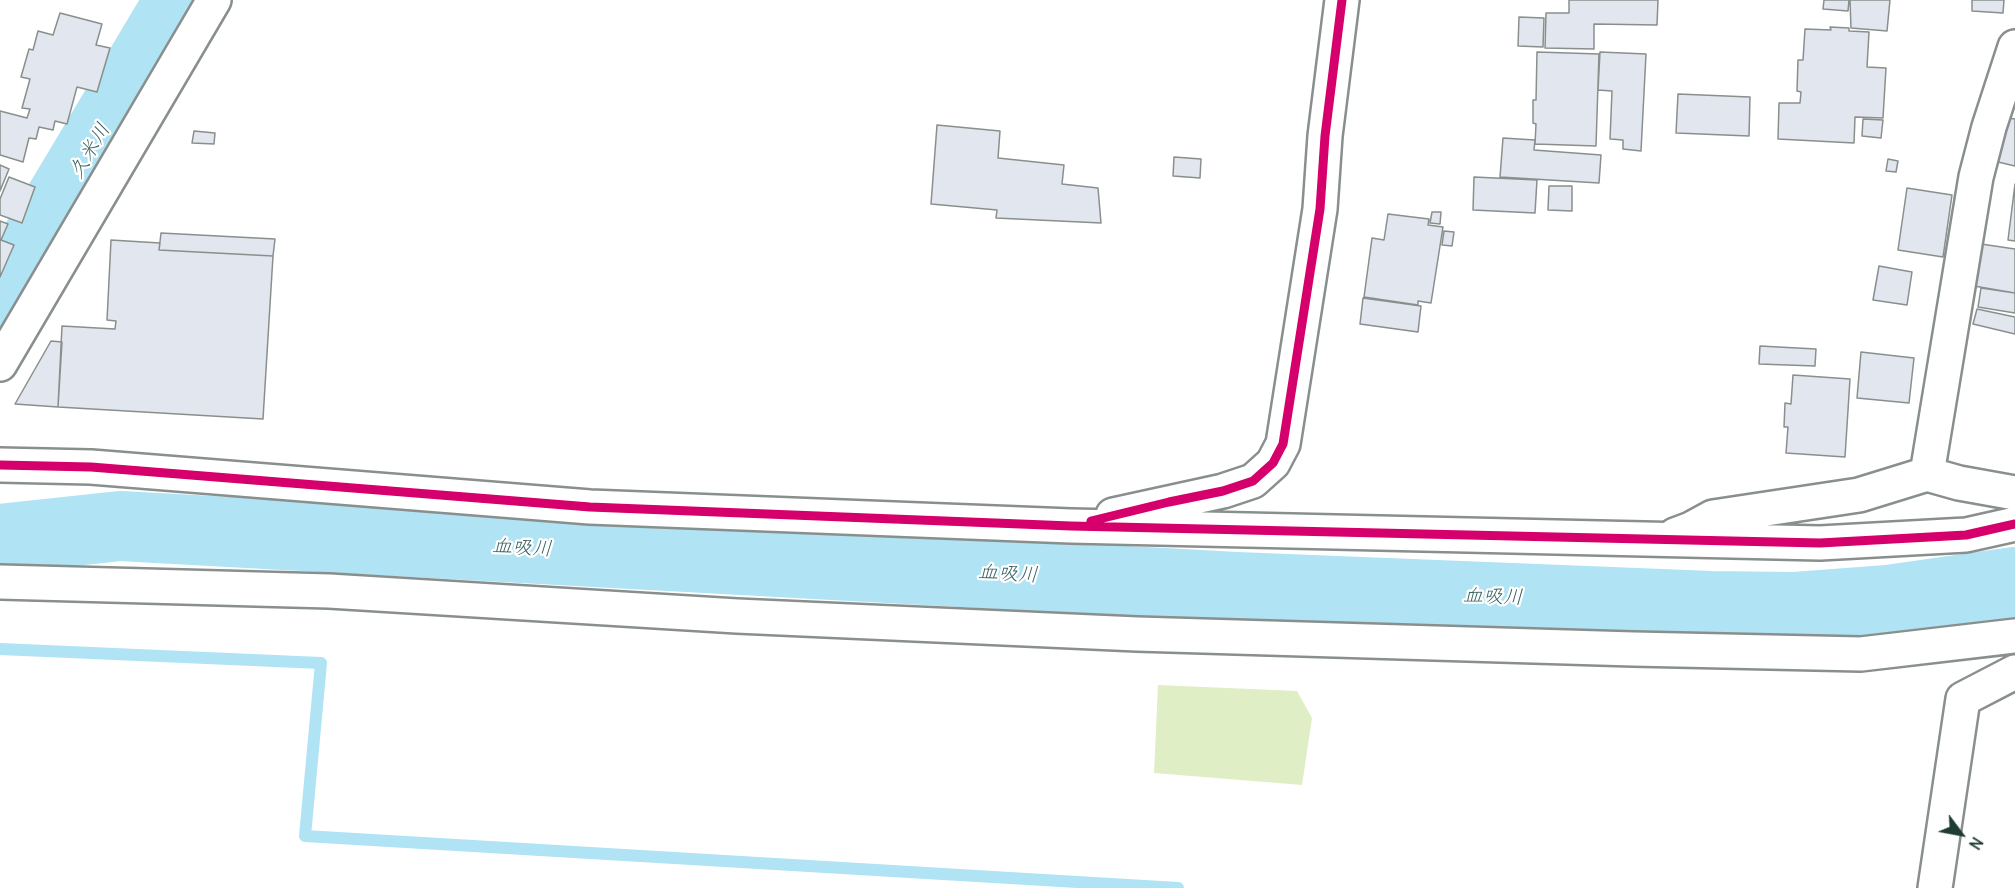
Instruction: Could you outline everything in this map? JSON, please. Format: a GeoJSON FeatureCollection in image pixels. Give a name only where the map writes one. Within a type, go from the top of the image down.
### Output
{"type":"FeatureCollection","features":[{"type":"Feature","properties":{"kind":"street"},"geometry":{"type":"LineString","coordinates":[[0,364],[214,0]]}},
{"type":"Feature","properties":{"kind":"street"},"geometry":{"type":"LineString","coordinates":[[1071,526],[1223,491],[1252,481],[1273,463],[1283,444],[1320,209],[1325,136],[1342,0]]}},
{"type":"Feature","properties":{"kind":"street"},"geometry":{"type":"LineString","coordinates":[[1927,474],[1976,177],[2015,47]]}},
{"type":"Feature","properties":{"kind":"street"},"geometry":{"type":"LineString","coordinates":[[0,465],[92,467],[590,507],[1071,526],[1820,543],[1966,535],[2015,524]]}},
{"type":"Feature","properties":{"kind":"street"},"geometry":{"type":"LineString","coordinates":[[1665,538],[1691,529],[1713,517],[1858,495],[1927,474],[1959,483],[2015,493]]}},
{"type":"Feature","properties":{"kind":"street"},"geometry":{"type":"LineString","coordinates":[[0,582],[329,591],[726,616],[1125,634],[1634,649],[1861,654],[2015,636]]}},
{"type":"Feature","properties":{"kind":"street"},"geometry":{"type":"LineString","coordinates":[[1935,888],[1964,699],[2015,672]]}},
{"type":"Feature","properties":{"kind":"green space"},"geometry":{"type":"Polygon","coordinates":[[[1158,685],[1297,691],[1312,718],[1302,785],[1154,773],[1158,685]]]}},
{"type":"Feature","properties":{"kind":"building"},"geometry":{"type":"Polygon","coordinates":[[[1569,0],[1658,0],[1657,25],[1594,24],[1594,49],[1545,48],[1546,13],[1569,13],[1569,0]]]}},
{"type":"Feature","properties":{"kind":"building"},"geometry":{"type":"Polygon","coordinates":[[[1824,0],[1849,0],[1848,11],[1823,9],[1824,0]]]}},
{"type":"Feature","properties":{"kind":"building"},"geometry":{"type":"Polygon","coordinates":[[[1850,0],[1890,0],[1887,31],[1851,28],[1850,0]]]}},
{"type":"Feature","properties":{"kind":"building"},"geometry":{"type":"Polygon","coordinates":[[[1972,0],[2004,0],[2003,13],[1972,11],[1972,0]]]}},
{"type":"Feature","properties":{"kind":"building"},"geometry":{"type":"Polygon","coordinates":[[[60,13],[102,24],[96,45],[110,48],[97,92],[77,87],[67,124],[55,121],[53,130],[39,127],[36,139],[29,138],[23,162],[0,155],[0,111],[27,118],[30,109],[22,108],[30,79],[21,77],[29,49],[33,50],[38,31],[53,35],[60,13]]]}},
{"type":"Feature","properties":{"kind":"building"},"geometry":{"type":"Polygon","coordinates":[[[1519,17],[1544,18],[1543,47],[1518,46],[1519,17]]]}},
{"type":"Feature","properties":{"kind":"building"},"geometry":{"type":"Polygon","coordinates":[[[1830,27],[1869,32],[1867,67],[1886,68],[1883,118],[1855,117],[1854,143],[1778,139],[1779,103],[1800,103],[1801,92],[1797,91],[1798,60],[1803,60],[1805,29],[1831,30],[1830,27]]]}},
{"type":"Feature","properties":{"kind":"building"},"geometry":{"type":"Polygon","coordinates":[[[1537,52],[1599,54],[1596,146],[1535,144],[1536,124],[1533,123],[1533,100],[1536,100],[1537,52]]]}},
{"type":"Feature","properties":{"kind":"building"},"geometry":{"type":"Polygon","coordinates":[[[1600,52],[1646,54],[1641,151],[1623,149],[1623,140],[1610,139],[1612,91],[1598,90],[1600,52]]]}},
{"type":"Feature","properties":{"kind":"building"},"geometry":{"type":"Polygon","coordinates":[[[1678,94],[1750,97],[1749,136],[1676,133],[1678,94]]]}},
{"type":"Feature","properties":{"kind":"building"},"geometry":{"type":"Polygon","coordinates":[[[2008,118],[2015,119],[2015,166],[1998,162],[2008,118]]]}},
{"type":"Feature","properties":{"kind":"building"},"geometry":{"type":"Polygon","coordinates":[[[1863,119],[1883,120],[1881,138],[1862,136],[1863,119]]]}},
{"type":"Feature","properties":{"kind":"building"},"geometry":{"type":"Polygon","coordinates":[[[937,125],[1000,131],[998,158],[1064,165],[1062,184],[1098,188],[1101,223],[996,218],[997,210],[931,204],[937,125]]]}},
{"type":"Feature","properties":{"kind":"building"},"geometry":{"type":"Polygon","coordinates":[[[194,131],[215,133],[214,144],[192,143],[194,131]]]}},
{"type":"Feature","properties":{"kind":"building"},"geometry":{"type":"Polygon","coordinates":[[[1503,138],[1535,140],[1534,150],[1601,155],[1599,183],[1500,177],[1503,138]]]}},
{"type":"Feature","properties":{"kind":"building"},"geometry":{"type":"Polygon","coordinates":[[[1174,157],[1201,159],[1200,178],[1173,176],[1174,157]]]}},
{"type":"Feature","properties":{"kind":"building"},"geometry":{"type":"Polygon","coordinates":[[[1888,159],[1898,161],[1896,172],[1886,171],[1888,159]]]}},
{"type":"Feature","properties":{"kind":"building"},"geometry":{"type":"Polygon","coordinates":[[[0,165],[9,169],[0,191],[0,165]]]}},
{"type":"Feature","properties":{"kind":"building"},"geometry":{"type":"Polygon","coordinates":[[[9,177],[35,187],[22,223],[0,215],[0,199],[9,177]]]}},
{"type":"Feature","properties":{"kind":"building"},"geometry":{"type":"Polygon","coordinates":[[[1474,177],[1537,180],[1535,213],[1473,210],[1474,177]]]}},
{"type":"Feature","properties":{"kind":"building"},"geometry":{"type":"Polygon","coordinates":[[[2015,184],[2015,241],[2008,240],[2015,184]]]}},
{"type":"Feature","properties":{"kind":"building"},"geometry":{"type":"Polygon","coordinates":[[[1549,186],[1572,186],[1572,211],[1548,210],[1549,186]]]}},
{"type":"Feature","properties":{"kind":"building"},"geometry":{"type":"Polygon","coordinates":[[[1907,188],[1952,195],[1943,257],[1898,250],[1907,188]]]}},
{"type":"Feature","properties":{"kind":"building"},"geometry":{"type":"Polygon","coordinates":[[[1432,212],[1441,212],[1440,224],[1430,223],[1432,212]]]}},
{"type":"Feature","properties":{"kind":"building"},"geometry":{"type":"Polygon","coordinates":[[[1388,214],[1429,219],[1428,225],[1443,227],[1431,303],[1418,301],[1418,305],[1364,297],[1372,238],[1384,240],[1388,214]]]}},
{"type":"Feature","properties":{"kind":"building"},"geometry":{"type":"Polygon","coordinates":[[[0,221],[8,224],[1,240],[14,245],[0,277],[0,221]]]}},
{"type":"Feature","properties":{"kind":"building"},"geometry":{"type":"Polygon","coordinates":[[[1444,231],[1454,232],[1452,246],[1442,245],[1444,231]]]}},
{"type":"Feature","properties":{"kind":"building"},"geometry":{"type":"Polygon","coordinates":[[[161,233],[275,239],[273,256],[159,250],[161,233]]]}},
{"type":"Feature","properties":{"kind":"building"},"geometry":{"type":"Polygon","coordinates":[[[111,240],[160,243],[159,250],[273,256],[263,419],[58,407],[62,326],[115,329],[116,321],[107,320],[111,240]]]}},
{"type":"Feature","properties":{"kind":"building"},"geometry":{"type":"Polygon","coordinates":[[[1981,244],[2015,249],[2015,293],[1974,286],[1981,244]]]}},
{"type":"Feature","properties":{"kind":"building"},"geometry":{"type":"Polygon","coordinates":[[[1879,266],[1912,272],[1907,305],[1873,300],[1879,266]]]}},
{"type":"Feature","properties":{"kind":"building"},"geometry":{"type":"Polygon","coordinates":[[[1981,288],[2015,293],[2015,313],[1978,307],[1981,288]]]}},
{"type":"Feature","properties":{"kind":"building"},"geometry":{"type":"Polygon","coordinates":[[[1363,298],[1421,306],[1418,332],[1360,324],[1363,298]]]}},
{"type":"Feature","properties":{"kind":"building"},"geometry":{"type":"Polygon","coordinates":[[[1977,309],[2015,317],[2015,334],[1973,324],[1977,309]]]}},
{"type":"Feature","properties":{"kind":"building"},"geometry":{"type":"Polygon","coordinates":[[[51,341],[62,342],[58,407],[15,404],[51,341]]]}},
{"type":"Feature","properties":{"kind":"building"},"geometry":{"type":"Polygon","coordinates":[[[1760,346],[1816,349],[1815,366],[1759,364],[1760,346]]]}},
{"type":"Feature","properties":{"kind":"building"},"geometry":{"type":"Polygon","coordinates":[[[1861,352],[1914,358],[1909,403],[1857,398],[1861,352]]]}},
{"type":"Feature","properties":{"kind":"building"},"geometry":{"type":"Polygon","coordinates":[[[1793,375],[1850,379],[1845,457],[1786,453],[1788,427],[1784,427],[1785,403],[1791,404],[1793,375]]]}},
{"type":"Feature","properties":{"kind":"waterway","name":"久米川"},"geometry":{"type":"LineString","coordinates":[[0,301],[180,0]]}},
{"type":"Feature","properties":{"kind":"waterway","name":"血吸川"},"geometry":{"type":"LineString","coordinates":[[0,539],[120,526],[1236,587],[1711,606],[1795,607],[1888,600],[2015,582]]}},
{"type":"Feature","properties":{"kind":"waterway"},"geometry":{"type":"LineString","coordinates":[[0,649],[321,663],[305,836],[1178,888]]}},
{"type":"Feature","properties":{"kind":"cycle path"},"geometry":{"type":"LineString","coordinates":[[1091,521],[1223,491],[1253,481],[1273,463],[1283,444],[1320,209],[1325,136],[1342,0]]}},
{"type":"Feature","properties":{"kind":"cycle path"},"geometry":{"type":"LineString","coordinates":[[0,465],[91,467],[590,507],[1071,526],[1820,543],[1966,535],[2015,524]]}}]}
